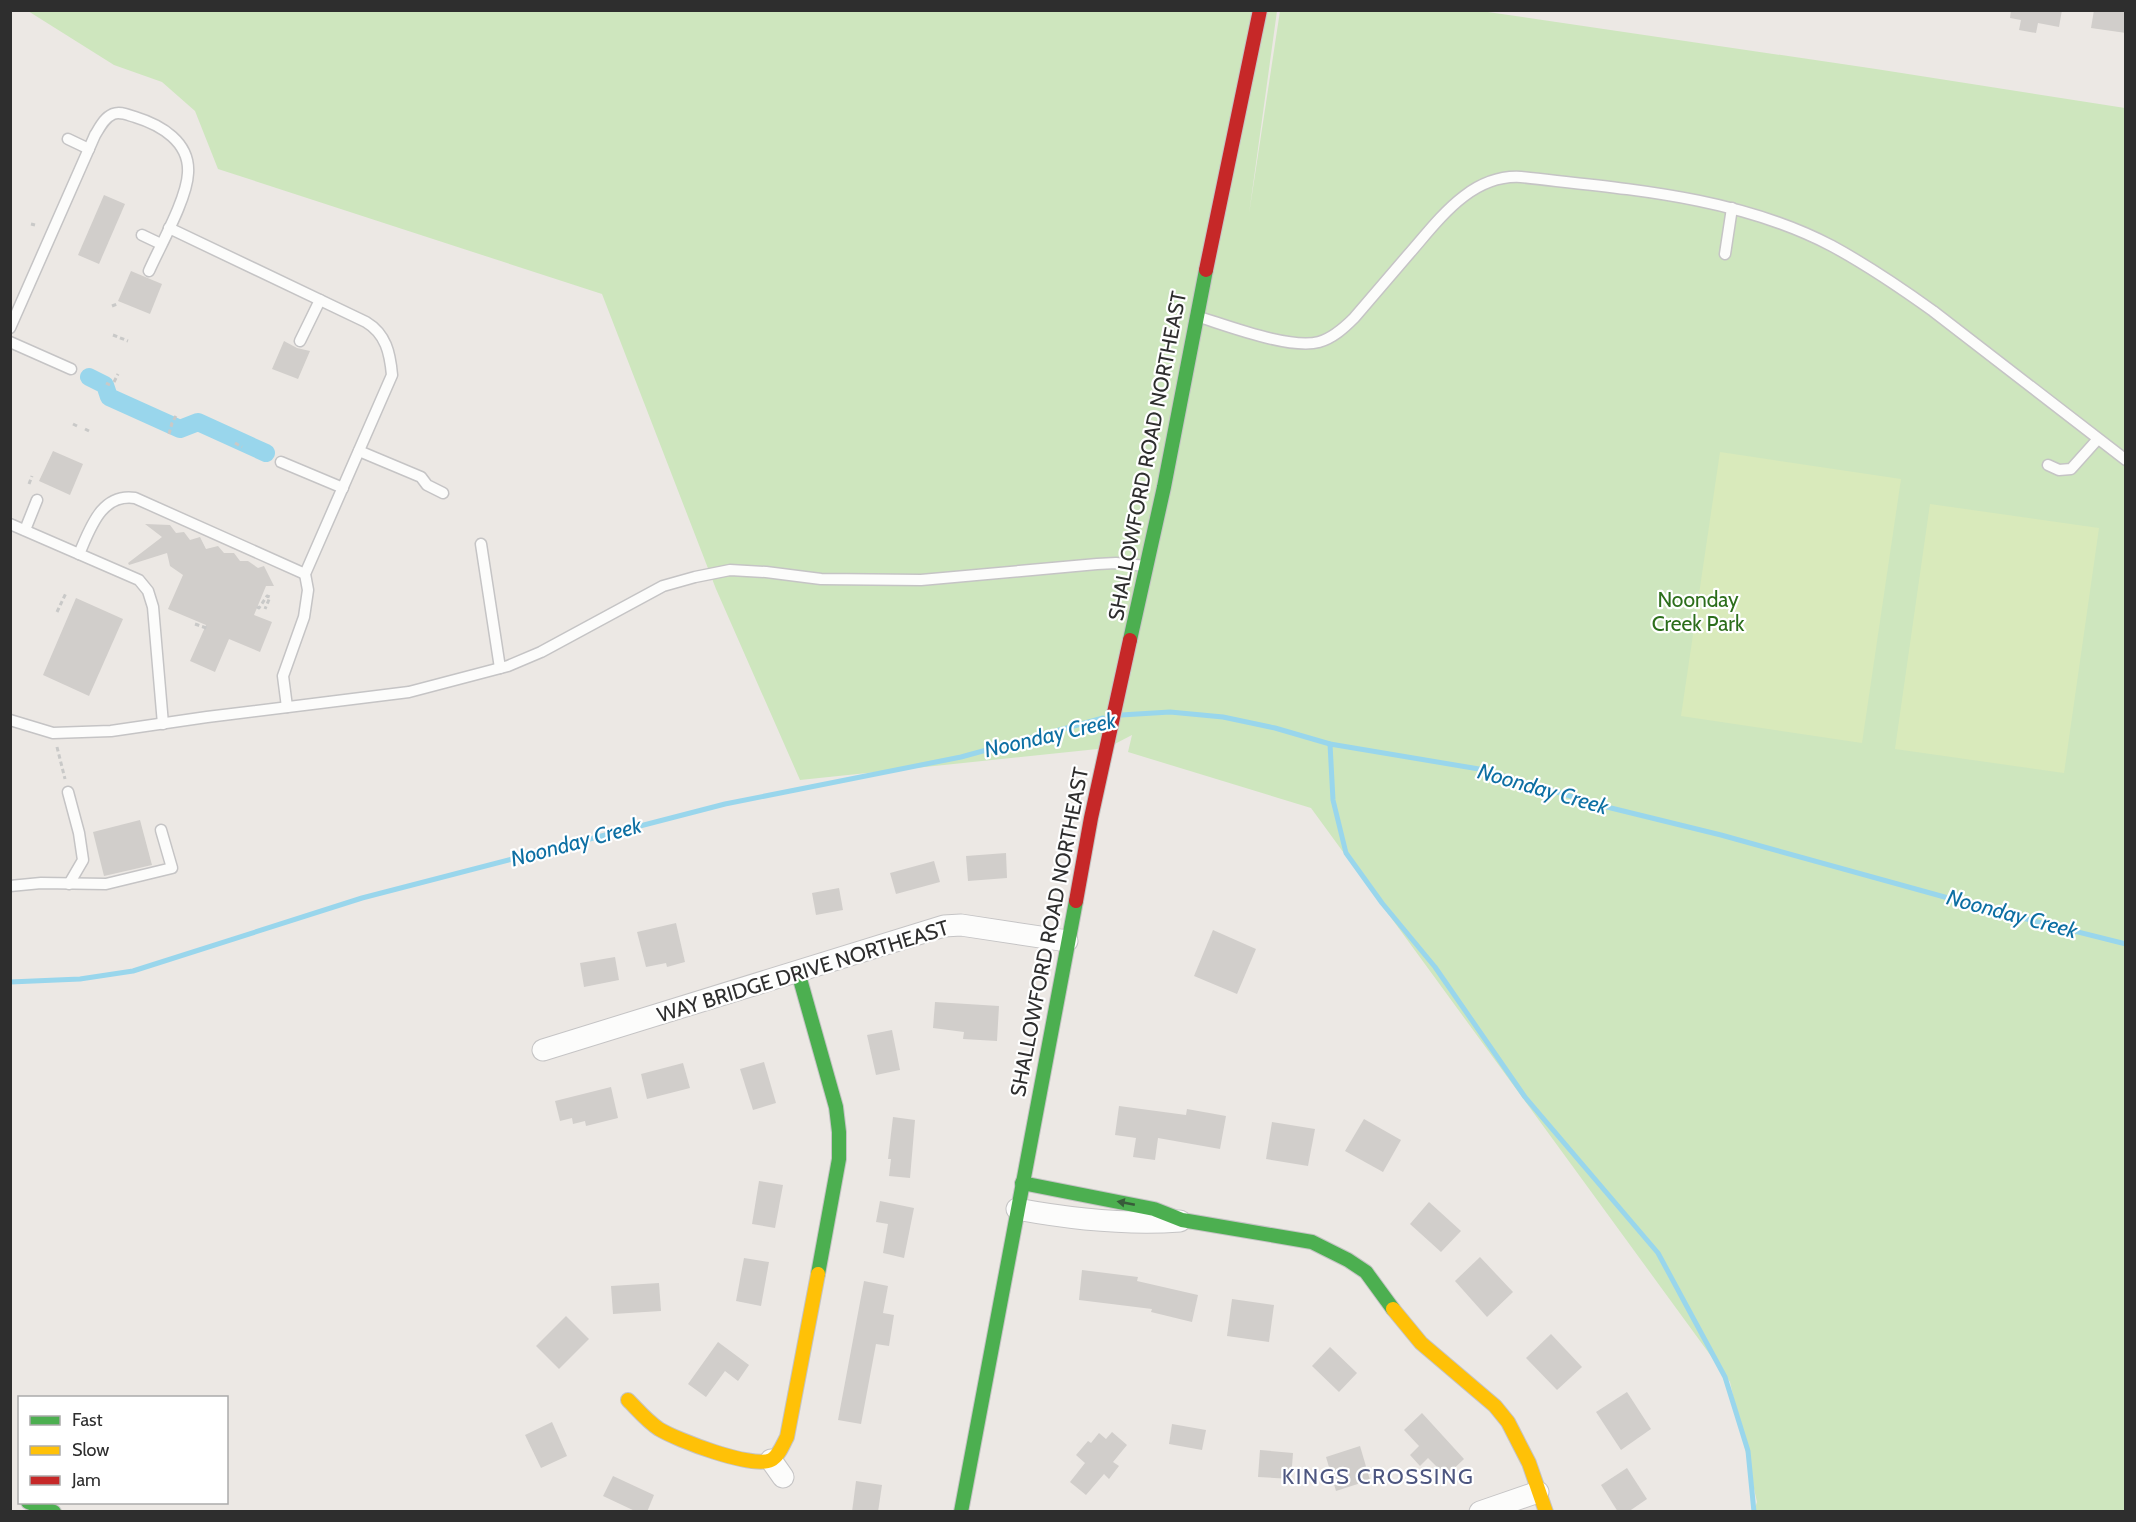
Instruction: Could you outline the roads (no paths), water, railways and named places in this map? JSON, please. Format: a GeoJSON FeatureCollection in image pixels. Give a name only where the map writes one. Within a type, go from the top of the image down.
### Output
{"type":"FeatureCollection","features":[{"type":"Feature","properties":{"kind":"main road","name":"SHALLOWFORD ROAD NORTHEAST"},"geometry":{"type":"LineString","coordinates":[[961,1512],[1067,941],[1140,602],[1196,316],[1260,10]]}},
{"type":"Feature","properties":{"kind":"main road"},"geometry":{"type":"LineString","coordinates":[[628,1400],[645,1418],[664,1432],[737,1459],[777,1468],[780,1450],[787,1437],[839,1159],[836,1107],[798,972]]}},
{"type":"Feature","properties":{"kind":"main road"},"geometry":{"type":"LineString","coordinates":[[1022,1183],[1154,1209],[1182,1220],[1312,1242],[1348,1260],[1366,1272],[1407,1328],[1435,1356],[1495,1406],[1508,1422],[1529,1463],[1542,1502]]}},
{"type":"Feature","properties":{"kind":"main road"},"geometry":{"type":"LineString","coordinates":[[31,1504],[54,1512]]}},
{"type":"Feature","properties":{"kind":"street","name":"WAY BRIDGE DRIVE NORTHEAST"},"geometry":{"type":"LineString","coordinates":[[543,1050],[944,926],[961,925],[1067,941]]}},
{"type":"Feature","properties":{"kind":"street"},"geometry":{"type":"LineString","coordinates":[[1017,1209],[1096,1221],[1151,1223],[1182,1220]]}},
{"type":"Feature","properties":{"kind":"street"},"geometry":{"type":"LineString","coordinates":[[1480,1512],[1542,1502]]}},
{"type":"Feature","properties":{"kind":"lane"},"geometry":{"type":"LineString","coordinates":[[10,328],[13,316],[89,149],[102,122],[113,114],[123,113],[142,119],[170,133],[186,157],[189,171],[186,187],[149,271]]}},
{"type":"Feature","properties":{"kind":"lane"},"geometry":{"type":"LineString","coordinates":[[68,139],[89,149]]}},
{"type":"Feature","properties":{"kind":"lane"},"geometry":{"type":"LineString","coordinates":[[1196,316],[1298,343],[1319,342],[1342,330],[1354,318],[1448,210],[1470,193],[1500,178],[1576,183],[1708,202],[1772,221],[1832,246],[1902,289],[2126,460]]}},
{"type":"Feature","properties":{"kind":"lane"},"geometry":{"type":"LineString","coordinates":[[1725,254],[1732,208]]}},
{"type":"Feature","properties":{"kind":"lane"},"geometry":{"type":"LineString","coordinates":[[169,228],[366,322],[377,329],[388,350],[392,375],[305,574],[308,590],[304,617],[283,676],[287,707]]}},
{"type":"Feature","properties":{"kind":"lane"},"geometry":{"type":"LineString","coordinates":[[142,235],[161,244]]}},
{"type":"Feature","properties":{"kind":"lane"},"geometry":{"type":"LineString","coordinates":[[300,341],[320,300]]}},
{"type":"Feature","properties":{"kind":"lane"},"geometry":{"type":"LineString","coordinates":[[10,342],[71,369]]}},
{"type":"Feature","properties":{"kind":"lane"},"geometry":{"type":"LineString","coordinates":[[2048,465],[2059,470],[2071,469],[2097,440]]}},
{"type":"Feature","properties":{"kind":"lane"},"geometry":{"type":"LineString","coordinates":[[359,451],[421,477],[427,485],[443,493]]}},
{"type":"Feature","properties":{"kind":"lane"},"geometry":{"type":"LineString","coordinates":[[281,462],[343,488]]}},
{"type":"Feature","properties":{"kind":"lane"},"geometry":{"type":"LineString","coordinates":[[79,554],[95,517],[104,507],[126,496],[305,574]]}},
{"type":"Feature","properties":{"kind":"lane"},"geometry":{"type":"LineString","coordinates":[[25,530],[37,500]]}},
{"type":"Feature","properties":{"kind":"lane"},"geometry":{"type":"LineString","coordinates":[[10,524],[139,580],[148,591],[153,606],[163,724]]}},
{"type":"Feature","properties":{"kind":"lane"},"geometry":{"type":"LineString","coordinates":[[482,544],[500,668]]}},
{"type":"Feature","properties":{"kind":"lane"},"geometry":{"type":"LineString","coordinates":[[10,720],[53,733],[111,731],[409,692],[500,668],[541,652],[663,586],[730,570],[821,579],[881,581],[932,579],[1106,563],[1147,566]]}},
{"type":"Feature","properties":{"kind":"lane"},"geometry":{"type":"LineString","coordinates":[[68,792],[83,860],[69,884]]}},
{"type":"Feature","properties":{"kind":"lane"},"geometry":{"type":"LineString","coordinates":[[10,886],[41,883],[106,884],[172,868],[161,830]]}},
{"type":"Feature","properties":{"kind":"waterway"},"geometry":{"type":"LineString","coordinates":[[89,377],[105,385],[109,397],[180,429],[198,422],[266,453]]}},
{"type":"Feature","properties":{"kind":"waterway","name":"Noonday Creek"},"geometry":{"type":"LineString","coordinates":[[1121,715],[1170,712],[1223,717],[1275,728],[1330,744],[1479,769],[1611,808],[1721,835],[2006,914],[2126,944]]}},
{"type":"Feature","properties":{"kind":"waterway","name":"Noonday Creek"},"geometry":{"type":"LineString","coordinates":[[10,982],[80,979],[133,971],[362,898],[725,804],[961,757],[1103,718]]}},
{"type":"Feature","properties":{"kind":"waterway"},"geometry":{"type":"LineString","coordinates":[[1330,744],[1333,800],[1346,853],[1382,903],[1435,967],[1525,1097],[1658,1253],[1725,1377],[1748,1451],[1754,1512]]}},
{"type":"Feature","properties":{"kind":"district","name":"KINGS CROSSING"},"geometry":{"type":"Point","coordinates":[1378,1476]}},
{"type":"Feature","properties":{"kind":"park label","name":"Noonday Creek Park"},"geometry":{"type":"Point","coordinates":[1698,611]}}]}
